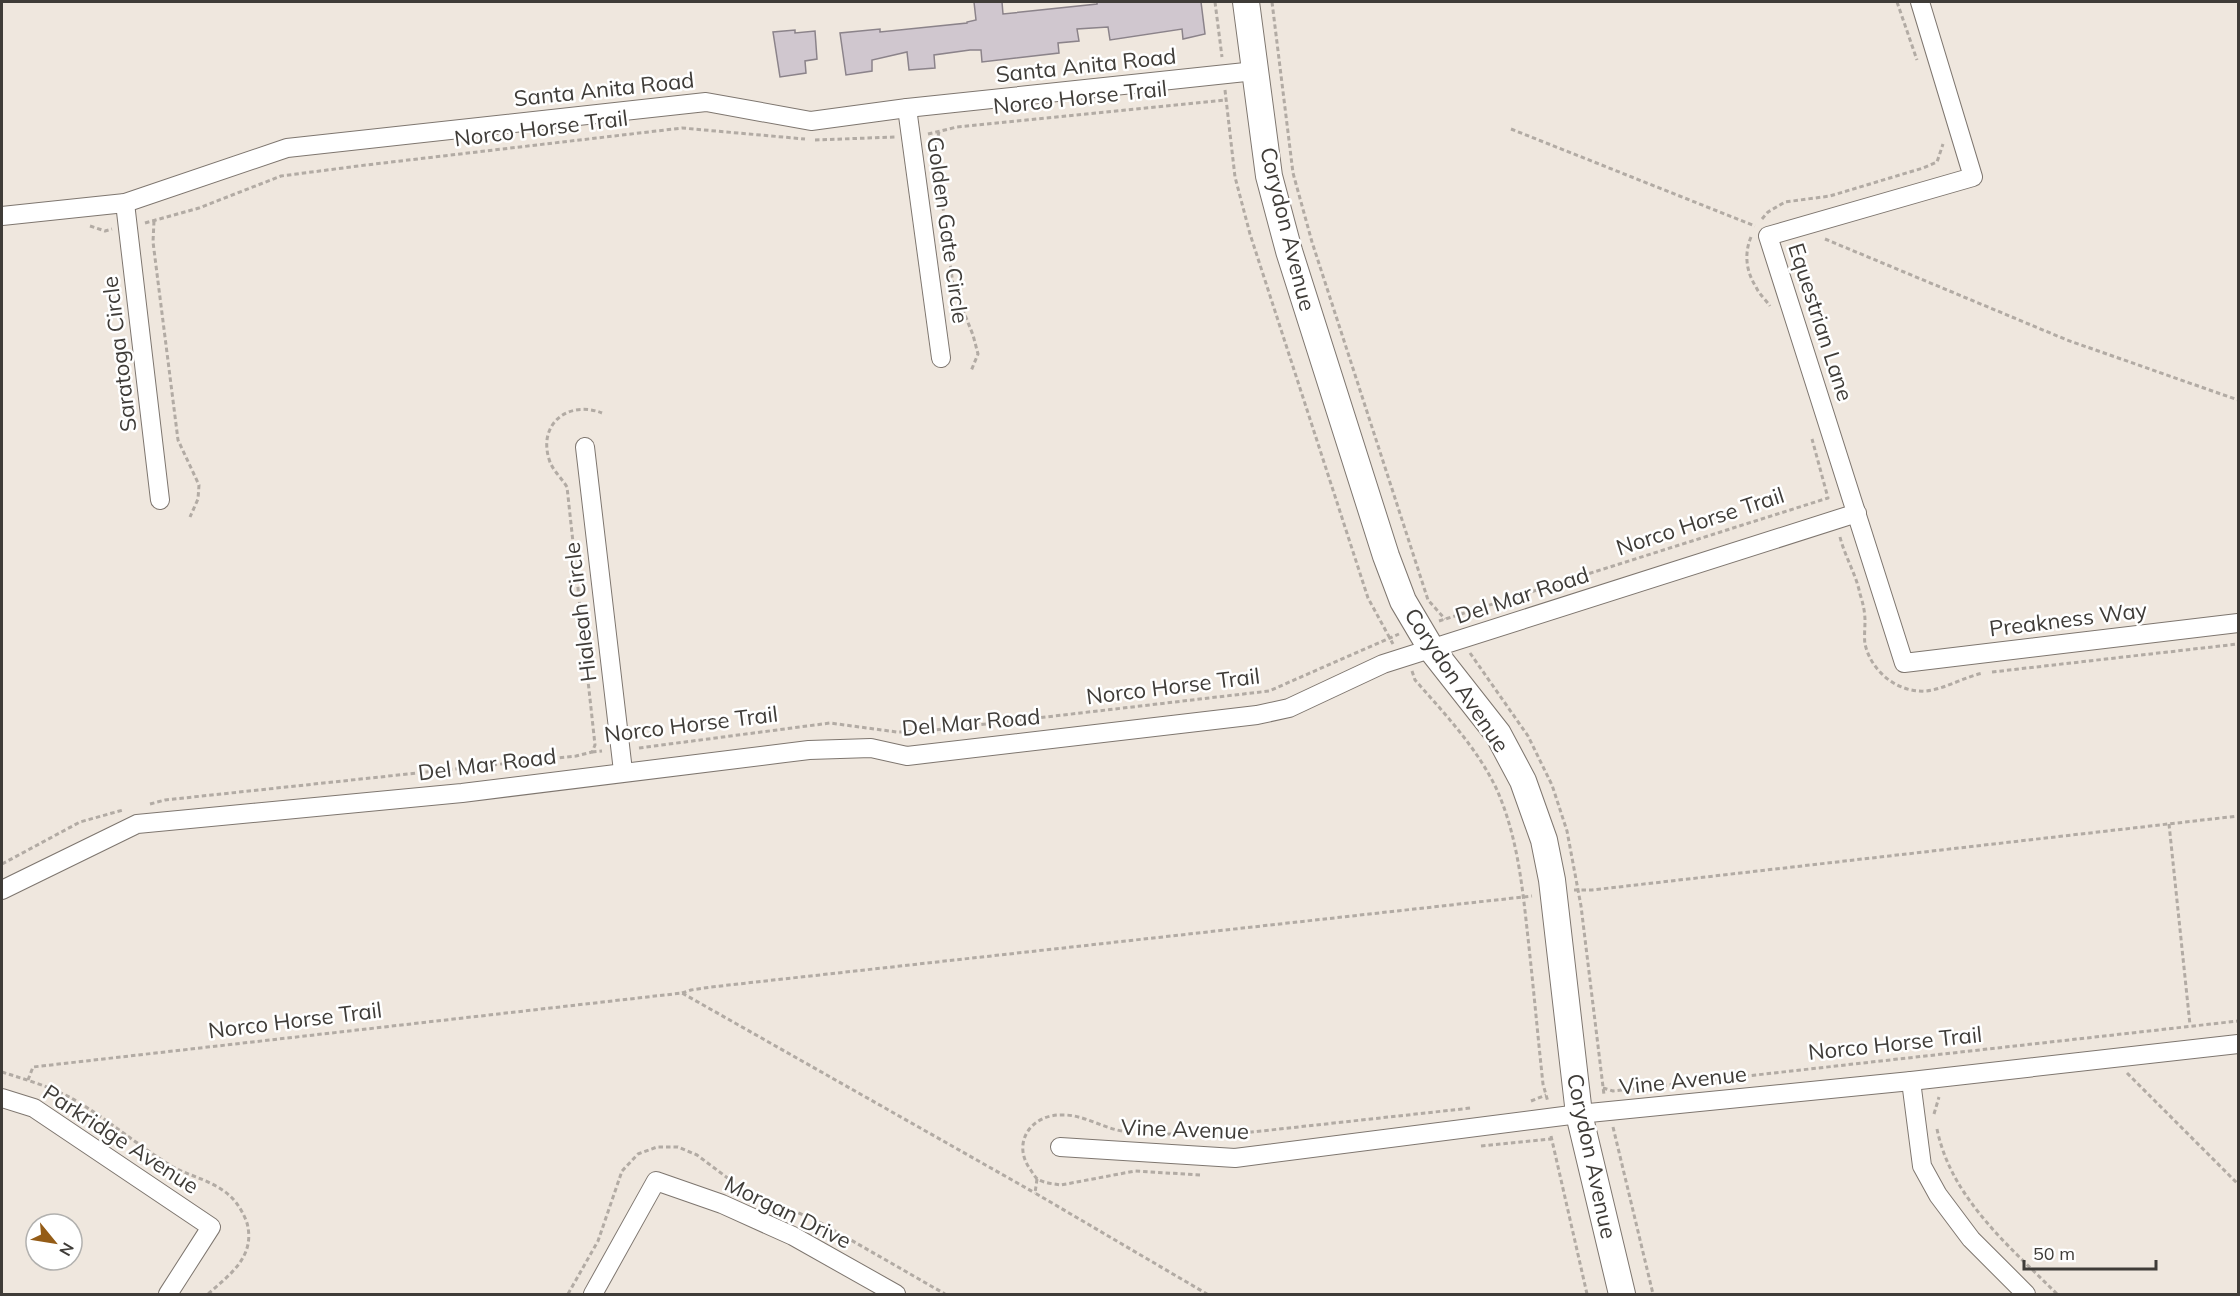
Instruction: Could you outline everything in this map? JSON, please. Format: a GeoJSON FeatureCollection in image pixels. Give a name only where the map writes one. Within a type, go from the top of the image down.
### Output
{"type":"FeatureCollection","features":[{"type":"Feature","properties":{"kind":"main road","name":"Corydon Avenue"},"geometry":{"type":"LineString","coordinates":[[1246,2],[1269,176],[1289,251],[1386,556],[1403,601],[1432,650],[1498,734],[1523,781],[1544,840],[1554,892],[1579,1114],[1622,1294]]}},
{"type":"Feature","properties":{"kind":"street","name":"Equestrian Lane"},"geometry":{"type":"LineString","coordinates":[[1904,663],[1768,236],[1973,177],[1920,2]]}},
{"type":"Feature","properties":{"kind":"street","name":"Santa Anita Road"},"geometry":{"type":"LineString","coordinates":[[2,216],[125,203],[287,148],[706,102],[811,122],[907,108],[1255,70]]}},
{"type":"Feature","properties":{"kind":"street","name":"Golden Gate Circle"},"geometry":{"type":"LineString","coordinates":[[907,108],[941,358]]}},
{"type":"Feature","properties":{"kind":"street","name":"Saratoga Circle"},"geometry":{"type":"LineString","coordinates":[[125,203],[160,500]]}},
{"type":"Feature","properties":{"kind":"street","name":"Hialeah Circle"},"geometry":{"type":"LineString","coordinates":[[585,447],[623,771]]}},
{"type":"Feature","properties":{"kind":"street","name":"Del Mar Road"},"geometry":{"type":"LineString","coordinates":[[2,891],[136,824],[462,793],[623,771],[809,750],[871,748],[907,756],[1257,715],[1288,708],[1383,664],[1857,513]]}},
{"type":"Feature","properties":{"kind":"street","name":"Preakness Way"},"geometry":{"type":"LineString","coordinates":[[1904,663],[2238,622]]}},
{"type":"Feature","properties":{"kind":"street","name":"Vine Avenue"},"geometry":{"type":"LineString","coordinates":[[1060,1147],[1235,1158],[1579,1114],[1911,1081],[2238,1044]]}},
{"type":"Feature","properties":{"kind":"street"},"geometry":{"type":"LineString","coordinates":[[1911,1081],[1917,1138],[1922,1166],[1927,1176],[1938,1195],[1971,1239],[2026,1294]]}},
{"type":"Feature","properties":{"kind":"street","name":"Parkridge Avenue"},"geometry":{"type":"LineString","coordinates":[[2,1098],[34,1108],[211,1227],[168,1294]]}},
{"type":"Feature","properties":{"kind":"street","name":"Morgan Drive"},"geometry":{"type":"LineString","coordinates":[[593,1294],[656,1180],[722,1204],[793,1236],[896,1294]]}},
{"type":"Feature","properties":{"kind":"path"},"geometry":{"type":"LineString","coordinates":[[1897,2],[1920,68]]}},
{"type":"Feature","properties":{"kind":"path","name":"Norco Horse Trail"},"geometry":{"type":"LineString","coordinates":[[80,227],[92,226],[105,231],[154,221],[199,208],[281,176],[682,128],[806,140],[838,140],[911,136],[957,127],[1225,100]]}},
{"type":"Feature","properties":{"kind":"path"},"geometry":{"type":"LineString","coordinates":[[1511,129],[1755,226]]}},
{"type":"Feature","properties":{"kind":"path"},"geometry":{"type":"LineString","coordinates":[[939,132],[936,145],[953,285],[974,334],[978,354],[971,371]]}},
{"type":"Feature","properties":{"kind":"path"},"geometry":{"type":"LineString","coordinates":[[1773,314],[1769,304],[1756,288],[1746,263],[1747,246],[1755,226],[1768,212],[1785,202],[1830,196],[1937,162],[1944,147],[1943,135]]}},
{"type":"Feature","properties":{"kind":"path"},"geometry":{"type":"LineString","coordinates":[[154,221],[153,242],[178,440],[199,485],[198,499],[190,517]]}},
{"type":"Feature","properties":{"kind":"path"},"geometry":{"type":"LineString","coordinates":[[1799,228],[2067,340],[2238,400]]}},
{"type":"Feature","properties":{"kind":"path","name":"Norco Horse Trail"},"geometry":{"type":"LineString","coordinates":[[592,752],[595,745],[567,487],[549,459],[547,444],[548,431],[562,416],[583,408],[602,413]]}},
{"type":"Feature","properties":{"kind":"path","name":"Norco Horse Trail"},"geometry":{"type":"LineString","coordinates":[[143,805],[165,800],[576,756],[592,752],[768,733],[830,723],[897,732],[926,731],[1269,691],[1418,625],[1465,614],[1828,498],[1809,429]]}},
{"type":"Feature","properties":{"kind":"path"},"geometry":{"type":"LineString","coordinates":[[2,864],[80,822],[133,807]]}},
{"type":"Feature","properties":{"kind":"path","name":"Norco Horse Trail"},"geometry":{"type":"LineString","coordinates":[[28,1080],[33,1067],[682,993],[711,987],[2238,816]]}},
{"type":"Feature","properties":{"kind":"path"},"geometry":{"type":"LineString","coordinates":[[2169,824],[2190,1026]]}},
{"type":"Feature","properties":{"kind":"path"},"geometry":{"type":"LineString","coordinates":[[682,993],[1035,1193],[1207,1294]]}},
{"type":"Feature","properties":{"kind":"path","name":"Norco Horse Trail"},"geometry":{"type":"LineString","coordinates":[[1603,1088],[1613,1091],[2238,1021]]}},
{"type":"Feature","properties":{"kind":"path"},"geometry":{"type":"LineString","coordinates":[[2124,1070],[2238,1184]]}},
{"type":"Feature","properties":{"kind":"path"},"geometry":{"type":"LineString","coordinates":[[1934,1115],[1939,1097]]}},
{"type":"Feature","properties":{"kind":"path"},"geometry":{"type":"LineString","coordinates":[[1936,1125],[1945,1159],[1953,1177],[1971,1205],[2057,1294]]}},
{"type":"Feature","properties":{"kind":"path"},"geometry":{"type":"LineString","coordinates":[[1035,1193],[1037,1179]]}},
{"type":"Feature","properties":{"kind":"building"},"geometry":{"type":"Polygon","coordinates":[[[974,2],[1002,2],[1003,14],[1097,4],[1097,2],[1201,2],[1205,34],[1183,39],[1182,29],[1110,40],[1108,27],[1077,29],[1079,41],[1058,43],[1059,53],[982,62],[981,50],[970,50],[934,55],[935,68],[909,70],[907,52],[872,60],[872,71],[846,75],[840,33],[880,29],[880,32],[967,23],[976,20],[974,2]]]}},
{"type":"Feature","properties":{"kind":"building"},"geometry":{"type":"Polygon","coordinates":[[[795,30],[795,33],[815,31],[817,59],[805,61],[806,73],[780,77],[773,32],[795,30]]]}}]}
